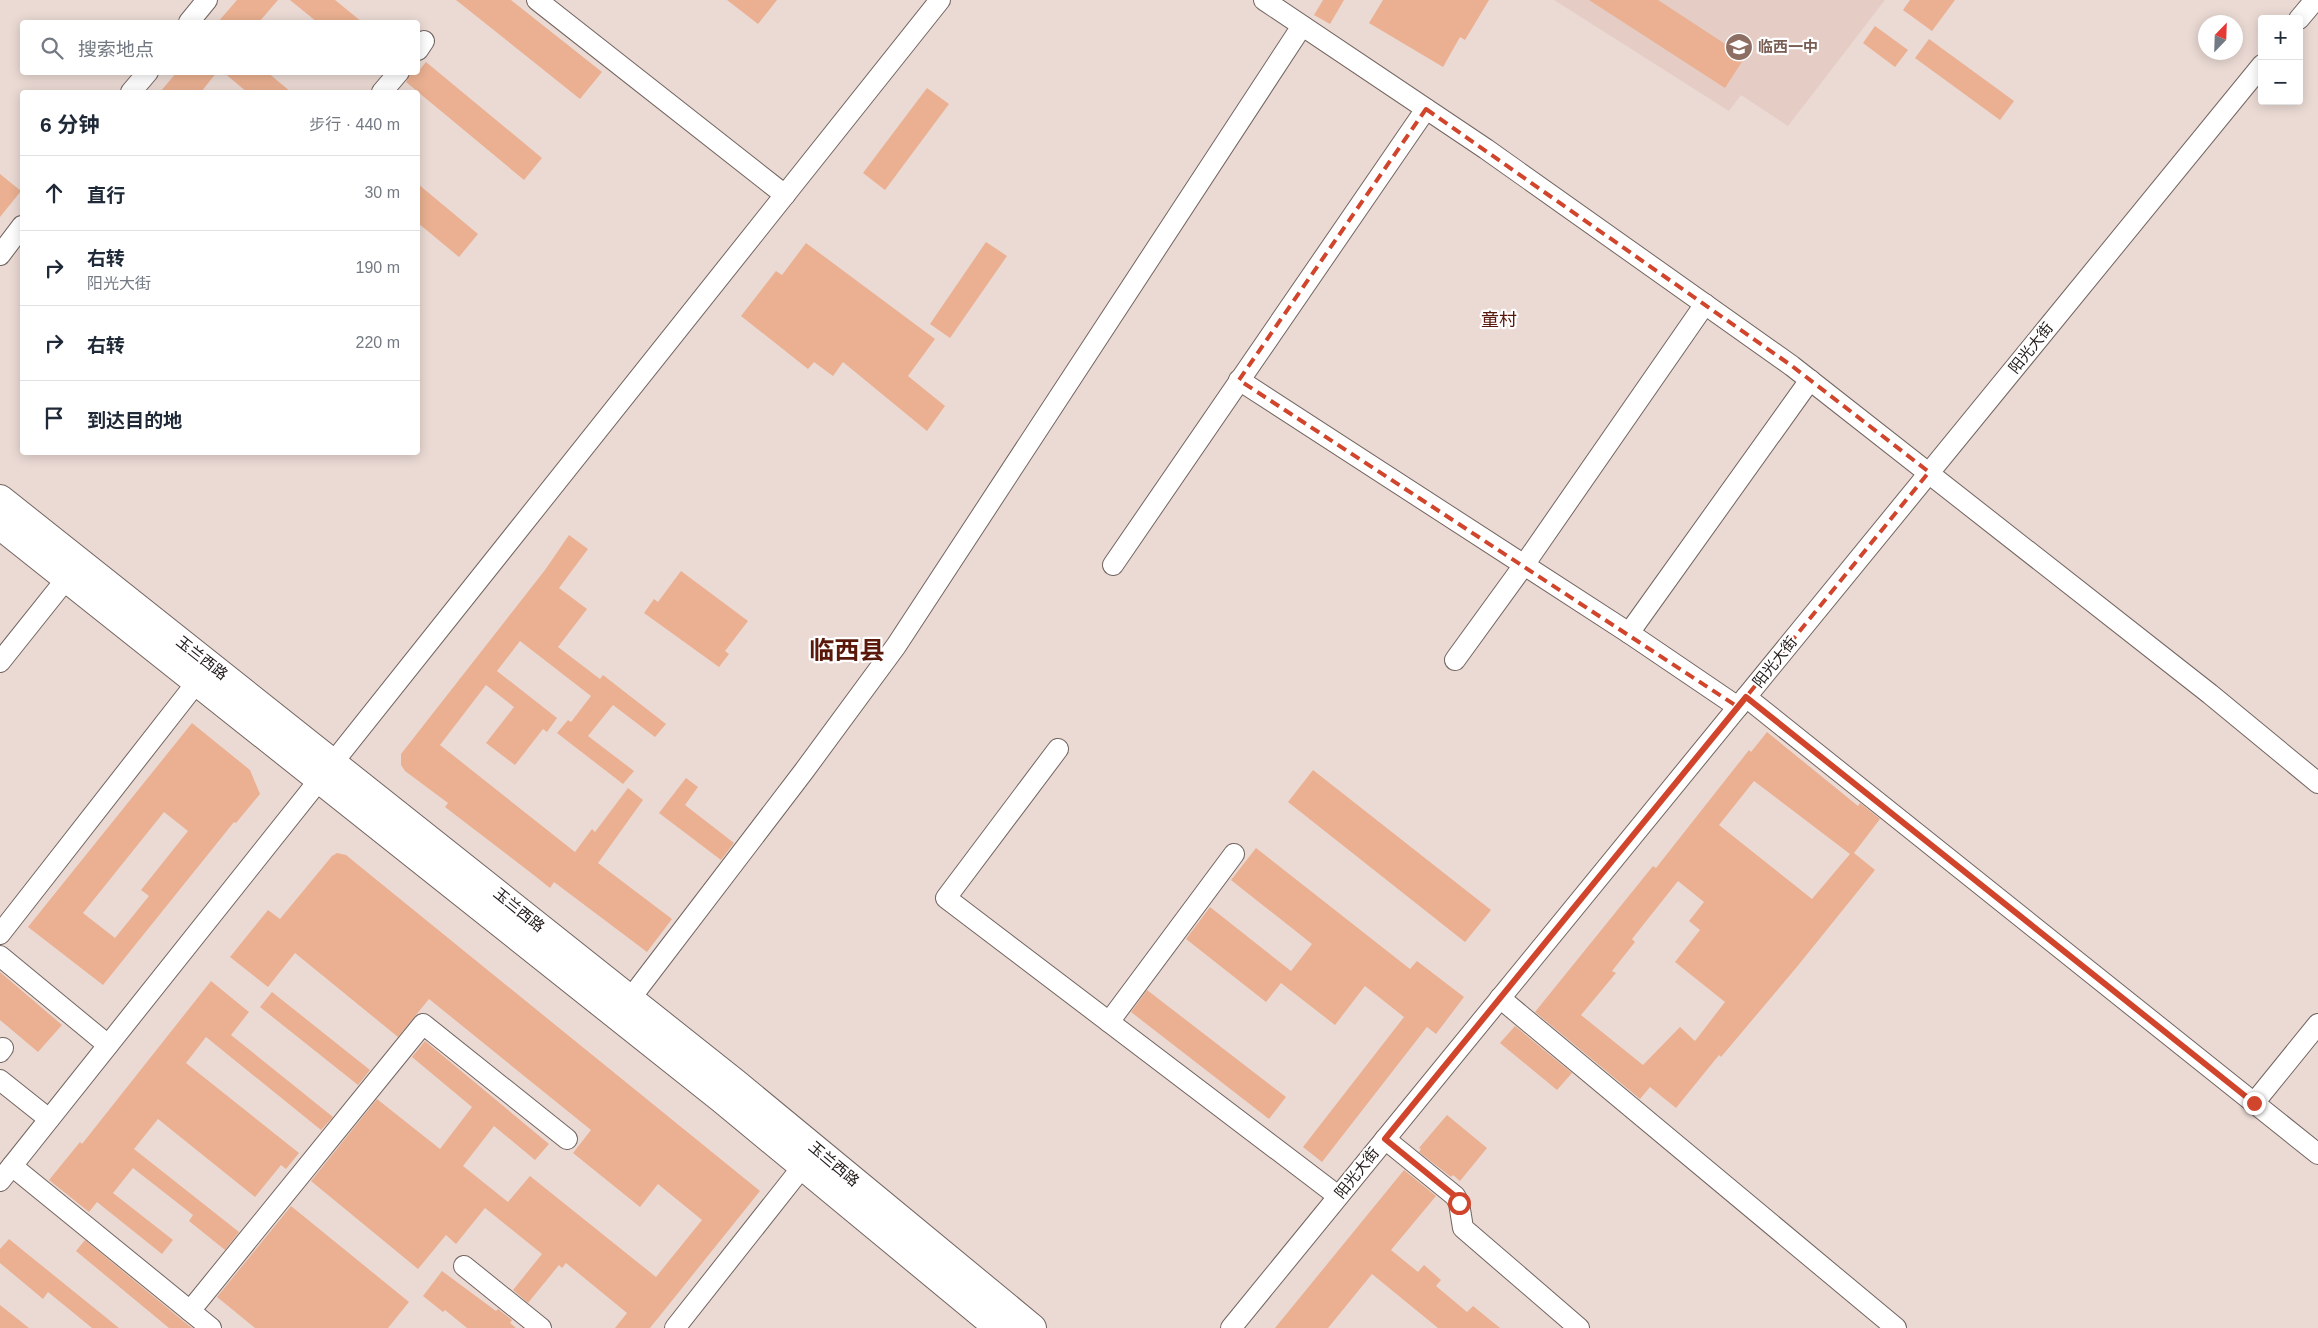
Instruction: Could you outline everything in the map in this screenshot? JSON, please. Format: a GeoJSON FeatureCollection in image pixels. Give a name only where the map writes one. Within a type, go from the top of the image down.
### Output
{"type":"FeatureCollection","features":[{"type":"Feature","properties":{"kind":"highway","name":"玉兰西路"},"geometry":{"type":"LineString","coordinates":[[0,499],[999,1328]]}},
{"type":"Feature","properties":{"kind":"highway","name":"玉兰西路"},"geometry":{"type":"LineString","coordinates":[[0,525],[198,682],[326,771],[630,998],[1032,1328]]}},
{"type":"Feature","properties":{"kind":"street"},"geometry":{"type":"LineString","coordinates":[[191,20],[207,0]]}},
{"type":"Feature","properties":{"kind":"street"},"geometry":{"type":"LineString","coordinates":[[537,0],[785,194]]}},
{"type":"Feature","properties":{"kind":"street"},"geometry":{"type":"LineString","coordinates":[[211,1328],[6,1173],[940,0]]}},
{"type":"Feature","properties":{"kind":"street"},"geometry":{"type":"LineString","coordinates":[[1264,0],[1426,109],[1705,304],[1810,380],[2210,694],[2318,783]]}},
{"type":"Feature","properties":{"kind":"street"},"geometry":{"type":"LineString","coordinates":[[2302,15],[2315,0]]}},
{"type":"Feature","properties":{"kind":"street"},"geometry":{"type":"LineString","coordinates":[[630,998],[804,771],[896,646],[1302,26]]}},
{"type":"Feature","properties":{"kind":"street","name":"阳光大街"},"geometry":{"type":"LineString","coordinates":[[1231,1328],[2258,70]]}},
{"type":"Feature","properties":{"kind":"street"},"geometry":{"type":"LineString","coordinates":[[133,90],[145,75]]}},
{"type":"Feature","properties":{"kind":"street"},"geometry":{"type":"LineString","coordinates":[[384,90],[396,75]]}},
{"type":"Feature","properties":{"kind":"street"},"geometry":{"type":"LineString","coordinates":[[1113,564],[1426,109]]}},
{"type":"Feature","properties":{"kind":"street"},"geometry":{"type":"LineString","coordinates":[[0,255],[20,229]]}},
{"type":"Feature","properties":{"kind":"street"},"geometry":{"type":"LineString","coordinates":[[1455,660],[1524,565],[1705,304]]}},
{"type":"Feature","properties":{"kind":"street"},"geometry":{"type":"LineString","coordinates":[[1239,380],[1629,633],[1742,702],[2318,1154]]}},
{"type":"Feature","properties":{"kind":"street"},"geometry":{"type":"LineString","coordinates":[[1629,633],[1810,380]]}},
{"type":"Feature","properties":{"kind":"street"},"geometry":{"type":"LineString","coordinates":[[0,662],[67,578]]}},
{"type":"Feature","properties":{"kind":"street"},"geometry":{"type":"LineString","coordinates":[[0,934],[198,682]]}},
{"type":"Feature","properties":{"kind":"street"},"geometry":{"type":"LineString","coordinates":[[1058,749],[946,898],[1338,1196]]}},
{"type":"Feature","properties":{"kind":"street"},"geometry":{"type":"LineString","coordinates":[[1109,1022],[1234,854]]}},
{"type":"Feature","properties":{"kind":"street"},"geometry":{"type":"LineString","coordinates":[[0,956],[108,1045]]}},
{"type":"Feature","properties":{"kind":"street"},"geometry":{"type":"LineString","coordinates":[[1500,998],[1896,1328]]}},
{"type":"Feature","properties":{"kind":"street"},"geometry":{"type":"LineString","coordinates":[[190,1311],[423,1024],[567,1139]]}},
{"type":"Feature","properties":{"kind":"street"},"geometry":{"type":"LineString","coordinates":[[2254,1103],[2318,1024]]}},
{"type":"Feature","properties":{"kind":"street"},"geometry":{"type":"LineString","coordinates":[[0,1080],[49,1119]]}},
{"type":"Feature","properties":{"kind":"street"},"geometry":{"type":"LineString","coordinates":[[1385,1139],[1455,1196],[1459,1203],[1463,1228],[1579,1328]]}},
{"type":"Feature","properties":{"kind":"street"},"geometry":{"type":"LineString","coordinates":[[675,1328],[803,1166]]}},
{"type":"Feature","properties":{"kind":"street"},"geometry":{"type":"LineString","coordinates":[[464,1266],[541,1328]]}},
{"type":"Feature","properties":{"kind":"highlighted area"},"geometry":{"type":"Polygon","coordinates":[[[1426,109],[1792,366],[1929,472],[1738,707],[1239,380],[1426,109]]]}},
{"type":"Feature","properties":{"kind":"shaded area","name":"临西一中"},"geometry":{"type":"Polygon","coordinates":[[[1554,0],[1885,0],[1788,126],[1741,95],[1729,111],[1554,0]]]}},
{"type":"Feature","properties":{"kind":"building"},"geometry":{"type":"Polygon","coordinates":[[[237,0],[278,0],[261,20],[220,20],[237,0]]]}},
{"type":"Feature","properties":{"kind":"building"},"geometry":{"type":"Polygon","coordinates":[[[290,0],[335,0],[360,20],[315,20],[290,0]]]}},
{"type":"Feature","properties":{"kind":"building"},"geometry":{"type":"Polygon","coordinates":[[[456,0],[511,0],[602,72],[580,99],[456,0]]]}},
{"type":"Feature","properties":{"kind":"building"},"geometry":{"type":"Polygon","coordinates":[[[727,0],[777,0],[758,24],[727,0]]]}},
{"type":"Feature","properties":{"kind":"building"},"geometry":{"type":"Polygon","coordinates":[[[1323,0],[1344,0],[1330,24],[1314,15],[1323,0]]]}},
{"type":"Feature","properties":{"kind":"building"},"geometry":{"type":"Polygon","coordinates":[[[1383,0],[1489,0],[1465,40],[1460,37],[1443,67],[1369,23],[1383,0]]]}},
{"type":"Feature","properties":{"kind":"building"},"geometry":{"type":"Polygon","coordinates":[[[1589,0],[1658,0],[1745,57],[1725,88],[1589,0]]]}},
{"type":"Feature","properties":{"kind":"building"},"geometry":{"type":"Polygon","coordinates":[[[1910,0],[1955,0],[1932,31],[1903,10],[1910,0]]]}},
{"type":"Feature","properties":{"kind":"building"},"geometry":{"type":"Polygon","coordinates":[[[1875,26],[1908,50],[1895,67],[1863,43],[1875,26]]]}},
{"type":"Feature","properties":{"kind":"building"},"geometry":{"type":"Polygon","coordinates":[[[1929,39],[2014,101],[2000,120],[1915,58],[1929,39]]]}},
{"type":"Feature","properties":{"kind":"building"},"geometry":{"type":"Polygon","coordinates":[[[426,62],[542,158],[524,180],[420,94],[420,90],[416,90],[406,82],[410,75],[420,75],[420,70],[426,62]]]}},
{"type":"Feature","properties":{"kind":"building"},"geometry":{"type":"Polygon","coordinates":[[[174,75],[215,75],[203,90],[162,90],[174,75]]]}},
{"type":"Feature","properties":{"kind":"building"},"geometry":{"type":"Polygon","coordinates":[[[227,75],[271,75],[289,90],[245,90],[227,75]]]}},
{"type":"Feature","properties":{"kind":"building"},"geometry":{"type":"Polygon","coordinates":[[[927,88],[949,104],[885,190],[863,173],[927,88]]]}},
{"type":"Feature","properties":{"kind":"building"},"geometry":{"type":"Polygon","coordinates":[[[0,174],[20,190],[20,192],[0,217],[0,174]]]}},
{"type":"Feature","properties":{"kind":"building"},"geometry":{"type":"Polygon","coordinates":[[[420,186],[478,234],[459,257],[420,225],[420,186]]]}},
{"type":"Feature","properties":{"kind":"building"},"geometry":{"type":"Polygon","coordinates":[[[986,242],[1007,256],[950,338],[930,324],[986,242]]]}},
{"type":"Feature","properties":{"kind":"building"},"geometry":{"type":"Polygon","coordinates":[[[806,243],[935,339],[908,376],[945,406],[927,431],[843,362],[833,376],[814,362],[808,369],[741,316],[776,271],[782,275],[806,243]]]}},
{"type":"Feature","properties":{"kind":"building"},"geometry":{"type":"Polygon","coordinates":[[[569,535],[588,549],[559,588],[587,609],[558,647],[600,679],[603,675],[666,724],[655,737],[613,705],[588,736],[634,771],[623,784],[557,733],[568,720],[571,722],[591,696],[520,641],[497,671],[557,718],[547,732],[543,729],[515,765],[486,743],[514,707],[486,685],[440,745],[575,852],[592,829],[595,832],[628,788],[643,800],[598,863],[672,919],[647,952],[554,882],[550,888],[445,807],[448,803],[405,771],[401,765],[401,754],[545,570],[569,535]]]}},
{"type":"Feature","properties":{"kind":"building"},"geometry":{"type":"Polygon","coordinates":[[[681,571],[748,621],[725,651],[729,654],[719,667],[644,613],[654,599],[658,602],[681,571]]]}},
{"type":"Feature","properties":{"kind":"building"},"geometry":{"type":"Polygon","coordinates":[[[192,723],[250,770],[260,794],[236,823],[234,822],[103,985],[28,927],[192,723]],[[164,812],[83,913],[115,938],[149,896],[141,890],[188,831],[164,812]]]}},
{"type":"Feature","properties":{"kind":"building"},"geometry":{"type":"Polygon","coordinates":[[[1767,732],[1858,806],[1860,803],[1880,819],[1854,853],[1875,870],[1796,968],[1721,1057],[1719,1055],[1676,1108],[1650,1087],[1640,1099],[1535,1012],[1653,866],[1656,868],[1749,750],[1751,752],[1767,732]],[[1754,781],[1719,825],[1812,899],[1850,854],[1754,781]],[[1678,881],[1632,939],[1635,942],[1612,971],[1616,973],[1581,1015],[1643,1065],[1680,1027],[1695,1041],[1725,1002],[1675,962],[1700,930],[1689,921],[1704,902],[1678,881]]]}},
{"type":"Feature","properties":{"kind":"building"},"geometry":{"type":"Polygon","coordinates":[[[1313,770],[1491,910],[1465,942],[1288,802],[1313,770]]]}},
{"type":"Feature","properties":{"kind":"building"},"geometry":{"type":"Polygon","coordinates":[[[686,778],[698,787],[685,805],[734,843],[721,860],[659,813],[686,778]]]}},
{"type":"Feature","properties":{"kind":"building"},"geometry":{"type":"Polygon","coordinates":[[[1256,848],[1410,969],[1417,961],[1464,997],[1436,1034],[1427,1027],[1322,1162],[1303,1147],[1404,1017],[1365,986],[1335,1025],[1281,983],[1266,1002],[1186,939],[1210,907],[1291,971],[1312,944],[1231,880],[1256,848]]]}},
{"type":"Feature","properties":{"kind":"building"},"geometry":{"type":"Polygon","coordinates":[[[337,853],[346,855],[760,1191],[650,1328],[615,1328],[627,1313],[566,1263],[562,1268],[559,1265],[528,1303],[513,1290],[542,1254],[485,1208],[456,1244],[446,1235],[418,1269],[311,1181],[377,1099],[440,1149],[472,1107],[412,1057],[425,1041],[549,1144],[535,1160],[494,1126],[463,1166],[508,1202],[530,1176],[656,1277],[702,1220],[658,1184],[640,1207],[573,1153],[591,1130],[429,999],[398,1037],[295,953],[268,987],[230,957],[268,910],[280,919],[332,856],[337,853]]]}},
{"type":"Feature","properties":{"kind":"building"},"geometry":{"type":"Polygon","coordinates":[[[0,972],[62,1025],[38,1052],[0,1020],[0,972]]]}},
{"type":"Feature","properties":{"kind":"building"},"geometry":{"type":"Polygon","coordinates":[[[211,981],[249,1012],[231,1035],[333,1117],[321,1130],[206,1037],[186,1063],[299,1153],[286,1169],[281,1165],[255,1197],[158,1119],[134,1149],[239,1232],[225,1250],[189,1221],[193,1215],[133,1168],[113,1193],[173,1240],[162,1254],[97,1202],[89,1212],[49,1180],[80,1142],[82,1144],[211,981]]]}},
{"type":"Feature","properties":{"kind":"building"},"geometry":{"type":"Polygon","coordinates":[[[1147,990],[1286,1097],[1269,1119],[1131,1012],[1147,990]]]}},
{"type":"Feature","properties":{"kind":"building"},"geometry":{"type":"Polygon","coordinates":[[[272,992],[370,1070],[358,1085],[260,1007],[272,992]]]}},
{"type":"Feature","properties":{"kind":"building"},"geometry":{"type":"Polygon","coordinates":[[[1515,1026],[1572,1073],[1557,1090],[1500,1043],[1515,1026]]]}},
{"type":"Feature","properties":{"kind":"building"},"geometry":{"type":"Polygon","coordinates":[[[1447,1115],[1487,1148],[1460,1181],[1453,1175],[1451,1177],[1419,1152],[1421,1149],[1419,1148],[1447,1115]]]}},
{"type":"Feature","properties":{"kind":"building"},"geometry":{"type":"Polygon","coordinates":[[[1404,1170],[1436,1196],[1391,1250],[1418,1272],[1424,1265],[1441,1280],[1436,1286],[1467,1312],[1473,1306],[1500,1328],[1438,1328],[1372,1274],[1328,1328],[1275,1328],[1404,1170]]]}},
{"type":"Feature","properties":{"kind":"building"},"geometry":{"type":"Polygon","coordinates":[[[291,1206],[409,1302],[388,1328],[255,1328],[217,1297],[291,1206]]]}},
{"type":"Feature","properties":{"kind":"building"},"geometry":{"type":"Polygon","coordinates":[[[9,1239],[119,1328],[92,1328],[48,1292],[43,1299],[0,1263],[0,1249],[9,1239]]]}},
{"type":"Feature","properties":{"kind":"building"},"geometry":{"type":"Polygon","coordinates":[[[85,1240],[192,1328],[169,1328],[76,1251],[85,1240]]]}},
{"type":"Feature","properties":{"kind":"building"},"geometry":{"type":"Polygon","coordinates":[[[442,1271],[496,1311],[498,1309],[512,1320],[510,1323],[516,1328],[467,1328],[445,1310],[443,1312],[423,1296],[442,1271]]]}},
{"type":"Feature","properties":{"kind":"building"},"geometry":{"type":"Polygon","coordinates":[[[0,1305],[29,1328],[0,1328],[0,1305]]]}},
{"type":"Feature","properties":{"kind":"place","name":"临西一中"},"geometry":{"type":"Point","coordinates":[1739,47]}},
{"type":"Feature","properties":{"kind":"district","name":"童村"},"geometry":{"type":"Point","coordinates":[1499,320]}},
{"type":"Feature","properties":{"kind":"district","name":"临西县"},"geometry":{"type":"Point","coordinates":[847,650]}},
{"type":"Feature","properties":{"kind":"route"},"geometry":{"type":"LineString","coordinates":[[1459,1203],[1455,1196],[1385,1139],[1746,697],[2254,1103]]}}]}
